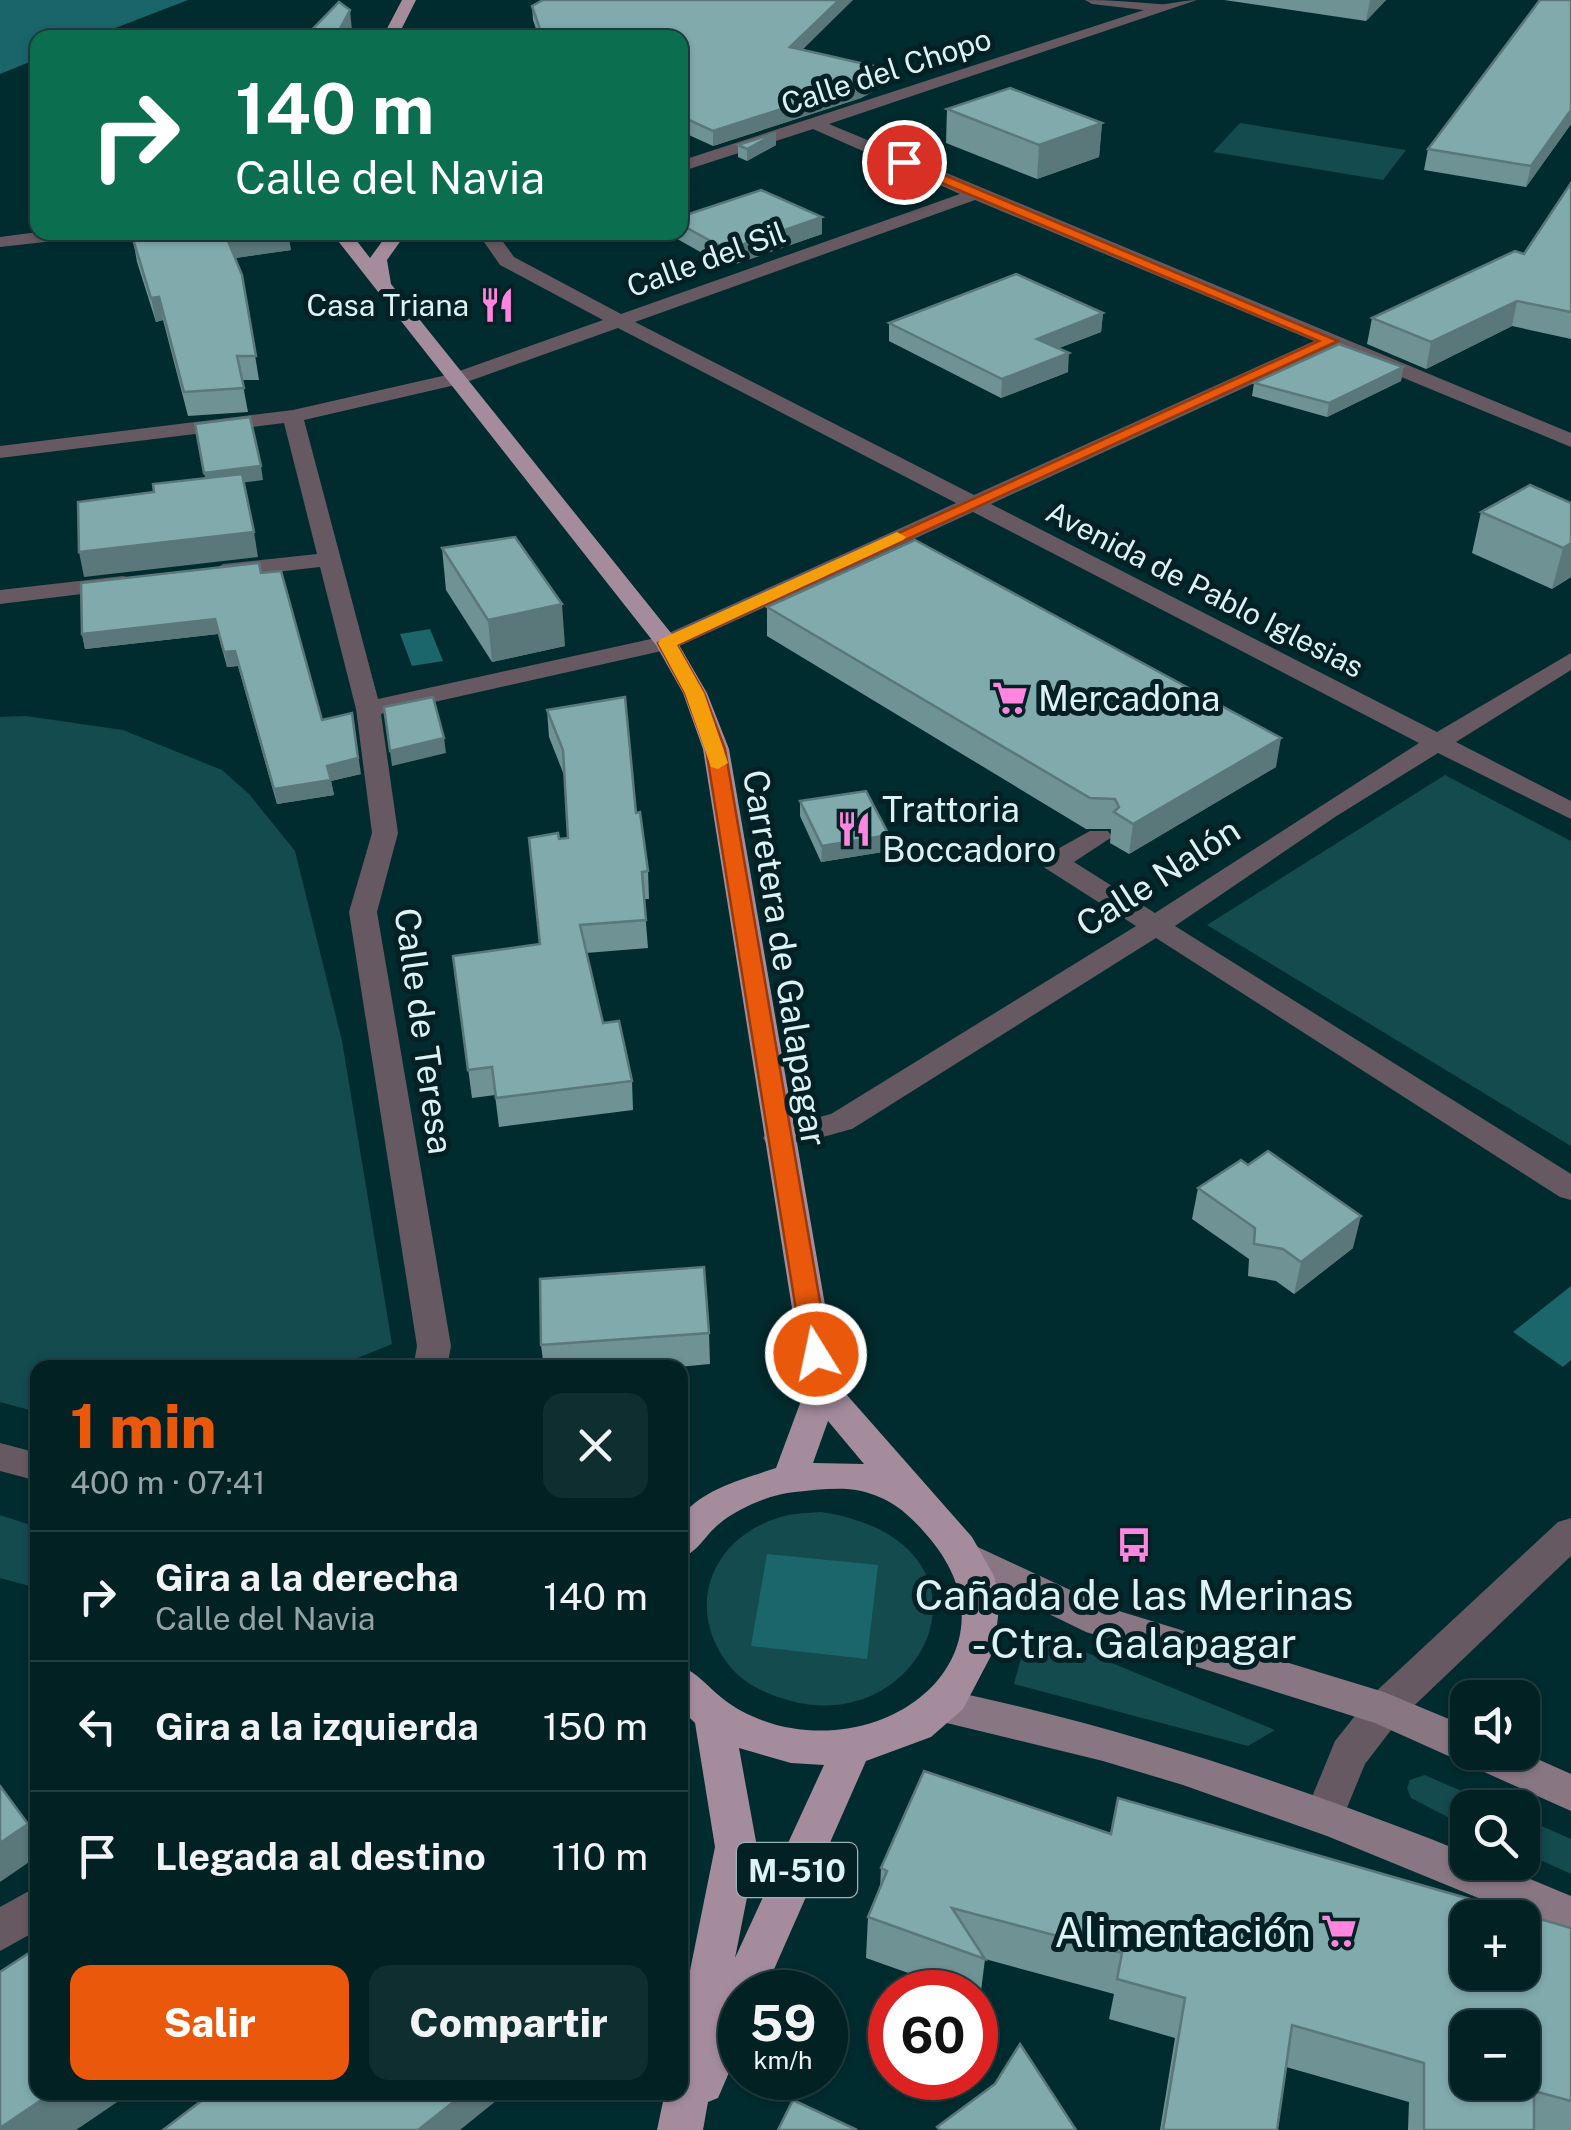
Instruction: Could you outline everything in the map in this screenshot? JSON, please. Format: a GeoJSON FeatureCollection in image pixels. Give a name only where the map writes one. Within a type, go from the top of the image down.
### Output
{"type":"FeatureCollection","features":[{"type":"Feature","properties":{"kind":"main road"},"geometry":{"type":"LineString","coordinates":[[393,30],[409,0]]}},
{"type":"Feature","properties":{"kind":"main road","name":"Carretera de Galapagar"},"geometry":{"type":"LineString","coordinates":[[347,240],[667,643],[695,693],[716,749],[822,1390]]}},
{"type":"Feature","properties":{"kind":"main road"},"geometry":{"type":"LineString","coordinates":[[383,283],[378,260],[392,240]]}},
{"type":"Feature","properties":{"kind":"main road"},"geometry":{"type":"LineString","coordinates":[[688,1691],[714,1718],[756,1740],[803,1750],[852,1748],[900,1732],[940,1706],[966,1672],[981,1634],[980,1594],[967,1557],[822,1390],[790,1478]]}},
{"type":"Feature","properties":{"kind":"main road"},"geometry":{"type":"LineString","coordinates":[[693,1516],[760,1485],[790,1478],[854,1475],[911,1493]]}},
{"type":"Feature","properties":{"kind":"main road","name":"M-510"},"geometry":{"type":"LineString","coordinates":[[688,2090],[736,1847],[714,1718]]}},
{"type":"Feature","properties":{"kind":"main road","name":"M-510"},"geometry":{"type":"LineString","coordinates":[[752,1970],[852,1748]]}},
{"type":"Feature","properties":{"kind":"main road","name":"M-510"},"geometry":{"type":"LineString","coordinates":[[680,2130],[718,2046]]}},
{"type":"Feature","properties":{"kind":"main road","name":"M-510"},"geometry":{"type":"LineString","coordinates":[[680,2130],[686,2100]]}},
{"type":"Feature","properties":{"kind":"street","name":"Calle del Chopo"},"geometry":{"type":"LineString","coordinates":[[1092,0],[1166,8]]}},
{"type":"Feature","properties":{"kind":"street","name":"Calle del Chopo"},"geometry":{"type":"LineString","coordinates":[[688,165],[1190,0]]}},
{"type":"Feature","properties":{"kind":"street"},"geometry":{"type":"LineString","coordinates":[[814,123],[975,194],[1571,441]]}},
{"type":"Feature","properties":{"kind":"street","name":"Calle del Sil"},"geometry":{"type":"LineString","coordinates":[[0,452],[293,416],[457,379],[975,194]]}},
{"type":"Feature","properties":{"kind":"street"},"geometry":{"type":"LineString","coordinates":[[0,242],[30,239]]}},
{"type":"Feature","properties":{"kind":"street","name":"Avenida de Pablo Iglesias"},"geometry":{"type":"LineString","coordinates":[[491,240],[507,262],[619,322],[1571,811]]}},
{"type":"Feature","properties":{"kind":"street"},"geometry":{"type":"LineString","coordinates":[[368,709],[667,643],[1331,341]]}},
{"type":"Feature","properties":{"kind":"street","name":"Calle de Teresa"},"geometry":{"type":"LineString","coordinates":[[293,416],[368,709],[385,833],[363,912],[434,1346],[431,1360]]}},
{"type":"Feature","properties":{"kind":"street"},"geometry":{"type":"LineString","coordinates":[[194,575],[329,559]]}},
{"type":"Feature","properties":{"kind":"street"},"geometry":{"type":"LineString","coordinates":[[0,598],[155,579]]}},
{"type":"Feature","properties":{"kind":"street","name":"Calle Nalón"},"geometry":{"type":"LineString","coordinates":[[779,1138],[842,1122],[1571,660]]}},
{"type":"Feature","properties":{"kind":"street"},"geometry":{"type":"LineString","coordinates":[[1099,836],[1046,856],[1571,1190]]}},
{"type":"Feature","properties":{"kind":"street"},"geometry":{"type":"LineString","coordinates":[[0,1457],[30,1465]]}},
{"type":"Feature","properties":{"kind":"street"},"geometry":{"type":"LineString","coordinates":[[1325,1814],[1349,1754],[1384,1709],[1571,1533]]}},
{"type":"Feature","properties":{"kind":"street"},"geometry":{"type":"LineString","coordinates":[[967,1557],[1099,1622],[1384,1709],[1450,1738]]}},
{"type":"Feature","properties":{"kind":"street"},"geometry":{"type":"LineString","coordinates":[[940,1706],[1038,1724],[1325,1814],[1571,1916]]}},
{"type":"Feature","properties":{"kind":"street"},"geometry":{"type":"LineString","coordinates":[[1522,1770],[1571,1792]]}},
{"type":"Feature","properties":{"kind":"street"},"geometry":{"type":"LineString","coordinates":[[0,1931],[30,1911]]}},
{"type":"Feature","properties":{"kind":"shaded area"},"geometry":{"type":"Polygon","coordinates":[[[0,0],[188,0],[110,30],[30,30],[30,62],[0,74],[0,0]]]}},
{"type":"Feature","properties":{"kind":"shaded area"},"geometry":{"type":"Polygon","coordinates":[[[1240,123],[1406,150],[1383,180],[1213,152],[1240,123]]]}},
{"type":"Feature","properties":{"kind":"shaded area"},"geometry":{"type":"Polygon","coordinates":[[[430,629],[443,661],[412,666],[400,634],[430,629]]]}},
{"type":"Feature","properties":{"kind":"shaded area"},"geometry":{"type":"Polygon","coordinates":[[[26,716],[123,730],[222,770],[249,794],[295,851],[342,1041],[392,1344],[353,1360],[30,1360],[30,1410],[0,1402],[0,717],[26,716]]]}},
{"type":"Feature","properties":{"kind":"shaded area"},"geometry":{"type":"Polygon","coordinates":[[[1445,775],[1571,841],[1571,1146],[1207,925],[1445,775]]]}},
{"type":"Feature","properties":{"kind":"shaded area"},"geometry":{"type":"Polygon","coordinates":[[[1571,1286],[1571,1360],[1563,1367],[1513,1332],[1571,1286]]]}},
{"type":"Feature","properties":{"kind":"shaded area"},"geometry":{"type":"Polygon","coordinates":[[[821,1512],[880,1530],[917,1559],[932,1594],[929,1631],[911,1665],[880,1691],[839,1705],[791,1701],[752,1685],[732,1669],[717,1646],[709,1623],[707,1600],[712,1578],[722,1558],[738,1540],[758,1526],[784,1516],[821,1512]]]}},
{"type":"Feature","properties":{"kind":"shaded area"},"geometry":{"type":"Polygon","coordinates":[[[0,1515],[30,1525],[30,1586],[0,1578],[0,1515]]]}},
{"type":"Feature","properties":{"kind":"shaded area"},"geometry":{"type":"Polygon","coordinates":[[[767,1554],[878,1565],[867,1659],[751,1646],[767,1554]]]}},
{"type":"Feature","properties":{"kind":"shaded area"},"geometry":{"type":"Polygon","coordinates":[[[1029,1629],[1275,1730],[1248,1746],[1014,1684],[1029,1629]]]}},
{"type":"Feature","properties":{"kind":"shaded area"},"geometry":{"type":"Polygon","coordinates":[[[1425,1775],[1460,1790],[1450,1790],[1450,1818],[1411,1798],[1407,1788],[1410,1780],[1425,1775]]]}},
{"type":"Feature","properties":{"kind":"shaded area"},"geometry":{"type":"Polygon","coordinates":[[[1540,1825],[1571,1839],[1571,1874],[1540,1860],[1540,1825]]]}},
{"type":"Feature","properties":{"kind":"building"},"geometry":{"type":"Polygon","coordinates":[[[543,0],[839,0],[790,47],[887,69],[862,83],[713,131],[688,120],[688,30],[540,30],[532,6],[543,0]]]}},
{"type":"Feature","properties":{"kind":"building"},"geometry":{"type":"Polygon","coordinates":[[[1540,0],[1571,0],[1571,110],[1531,166],[1428,149],[1540,0]]]}},
{"type":"Feature","properties":{"kind":"building"},"geometry":{"type":"Polygon","coordinates":[[[339,2],[350,10],[339,30],[312,30],[339,2]]]}},
{"type":"Feature","properties":{"kind":"building"},"geometry":{"type":"Polygon","coordinates":[[[1010,88],[1102,123],[1039,145],[947,109],[1010,88]]]}},
{"type":"Feature","properties":{"kind":"building"},"geometry":{"type":"Polygon","coordinates":[[[776,133],[747,149],[738,145],[776,133]]]}},
{"type":"Feature","properties":{"kind":"building"},"geometry":{"type":"Polygon","coordinates":[[[1571,183],[1571,312],[1517,301],[1431,342],[1372,318],[1515,251],[1524,254],[1571,183]]]}},
{"type":"Feature","properties":{"kind":"building"},"geometry":{"type":"Polygon","coordinates":[[[761,190],[822,217],[727,250],[688,228],[688,214],[761,190]]]}},
{"type":"Feature","properties":{"kind":"building"},"geometry":{"type":"Polygon","coordinates":[[[133,240],[228,240],[242,275],[256,356],[237,356],[244,388],[184,392],[159,297],[151,298],[133,240]]]}},
{"type":"Feature","properties":{"kind":"building"},"geometry":{"type":"Polygon","coordinates":[[[1016,274],[1103,313],[1037,339],[1069,353],[1002,379],[889,323],[1016,274]]]}},
{"type":"Feature","properties":{"kind":"building"},"geometry":{"type":"Polygon","coordinates":[[[1339,344],[1403,367],[1329,403],[1254,383],[1339,344]]]}},
{"type":"Feature","properties":{"kind":"building"},"geometry":{"type":"Polygon","coordinates":[[[250,417],[261,466],[204,473],[195,424],[250,417]]]}},
{"type":"Feature","properties":{"kind":"building"},"geometry":{"type":"Polygon","coordinates":[[[242,474],[254,532],[79,552],[78,502],[154,492],[153,484],[242,474]]]}},
{"type":"Feature","properties":{"kind":"building"},"geometry":{"type":"Polygon","coordinates":[[[1530,485],[1571,503],[1571,543],[1563,548],[1481,512],[1530,485]]]}},
{"type":"Feature","properties":{"kind":"building"},"geometry":{"type":"Polygon","coordinates":[[[515,537],[562,604],[488,620],[442,548],[515,537]]]}},
{"type":"Feature","properties":{"kind":"building","name":"Mercadona"},"geometry":{"type":"Polygon","coordinates":[[[915,540],[1281,738],[1133,824],[1114,812],[1119,807],[1115,799],[1090,798],[767,607],[915,540]]]}},
{"type":"Feature","properties":{"kind":"building"},"geometry":{"type":"Polygon","coordinates":[[[259,563],[261,573],[281,571],[322,720],[352,713],[358,758],[327,766],[331,780],[274,789],[235,651],[224,652],[215,619],[82,634],[81,583],[259,563]]]}},
{"type":"Feature","properties":{"kind":"building"},"geometry":{"type":"Polygon","coordinates":[[[433,697],[444,738],[390,751],[384,707],[433,697]]]}},
{"type":"Feature","properties":{"kind":"building"},"geometry":{"type":"Polygon","coordinates":[[[625,697],[636,813],[640,812],[648,871],[642,872],[646,920],[580,925],[603,1023],[619,1021],[632,1081],[496,1098],[492,1067],[468,1070],[453,956],[540,944],[529,838],[558,833],[559,839],[568,838],[563,750],[547,710],[625,697]]]}},
{"type":"Feature","properties":{"kind":"building"},"geometry":{"type":"Polygon","coordinates":[[[866,791],[889,835],[822,846],[800,801],[866,791]]]}},
{"type":"Feature","properties":{"kind":"building"},"geometry":{"type":"Polygon","coordinates":[[[1268,1151],[1361,1216],[1301,1262],[1283,1249],[1254,1244],[1255,1228],[1198,1188],[1241,1160],[1248,1165],[1268,1151]]]}},
{"type":"Feature","properties":{"kind":"building"},"geometry":{"type":"Polygon","coordinates":[[[704,1267],[709,1333],[541,1345],[540,1279],[704,1267]]]}},
{"type":"Feature","properties":{"kind":"building"},"geometry":{"type":"Polygon","coordinates":[[[924,1771],[1111,1834],[1118,1798],[1473,1900],[1450,1900],[1450,1990],[1540,1990],[1540,1919],[1571,1928],[1571,2101],[1540,2093],[1540,2010],[1450,2010],[1450,2100],[1534,2100],[1534,2130],[1424,2130],[1424,2063],[1292,2025],[1277,2130],[1163,2130],[1185,1998],[1117,1979],[1122,1953],[952,1908],[985,1959],[868,1917],[887,1871],[881,1868],[924,1771]]]}},
{"type":"Feature","properties":{"kind":"building"},"geometry":{"type":"Polygon","coordinates":[[[0,1786],[28,1824],[0,1843],[0,1786]]]}},
{"type":"Feature","properties":{"kind":"building"},"geometry":{"type":"Polygon","coordinates":[[[30,1952],[30,2100],[41,2100],[0,2128],[0,1972],[30,1952]]]}},
{"type":"Feature","properties":{"kind":"building"},"geometry":{"type":"Polygon","coordinates":[[[1020,2044],[1076,2130],[937,2127],[973,2100],[998,2100],[998,2079],[1020,2044]]]}},
{"type":"Feature","properties":{"kind":"building"},"geometry":{"type":"Polygon","coordinates":[[[202,2100],[456,2100],[418,2130],[163,2130],[202,2100]]]}},
{"type":"Feature","properties":{"kind":"building"},"geometry":{"type":"Polygon","coordinates":[[[793,2100],[857,2130],[778,2130],[793,2100]]]}},
{"type":"Feature","properties":{"kind":"slow traffic"},"geometry":{"type":"LineString","coordinates":[[718,763],[695,693],[667,643],[897,537]]}},
{"type":"Feature","properties":{"kind":"place","name":"Casa Triana"},"geometry":{"type":"Point","coordinates":[497,305]}},
{"type":"Feature","properties":{"kind":"place","name":"Mercadona"},"geometry":{"type":"Point","coordinates":[1010,698]}},
{"type":"Feature","properties":{"kind":"place","name":"Trattoria Boccadoro"},"geometry":{"type":"Point","coordinates":[854,829]}},
{"type":"Feature","properties":{"kind":"place","name":"Cañada de las Merinas - Ctra. Galapagar"},"geometry":{"type":"Point","coordinates":[1134,1545]}},
{"type":"Feature","properties":{"kind":"place","name":"Alimentación"},"geometry":{"type":"Point","coordinates":[1339,1931]}},
{"type":"Feature","properties":{"kind":"route"},"geometry":{"type":"LineString","coordinates":[[816,1354],[716,749],[695,693],[667,643],[1331,341],[904,162]]}}]}
